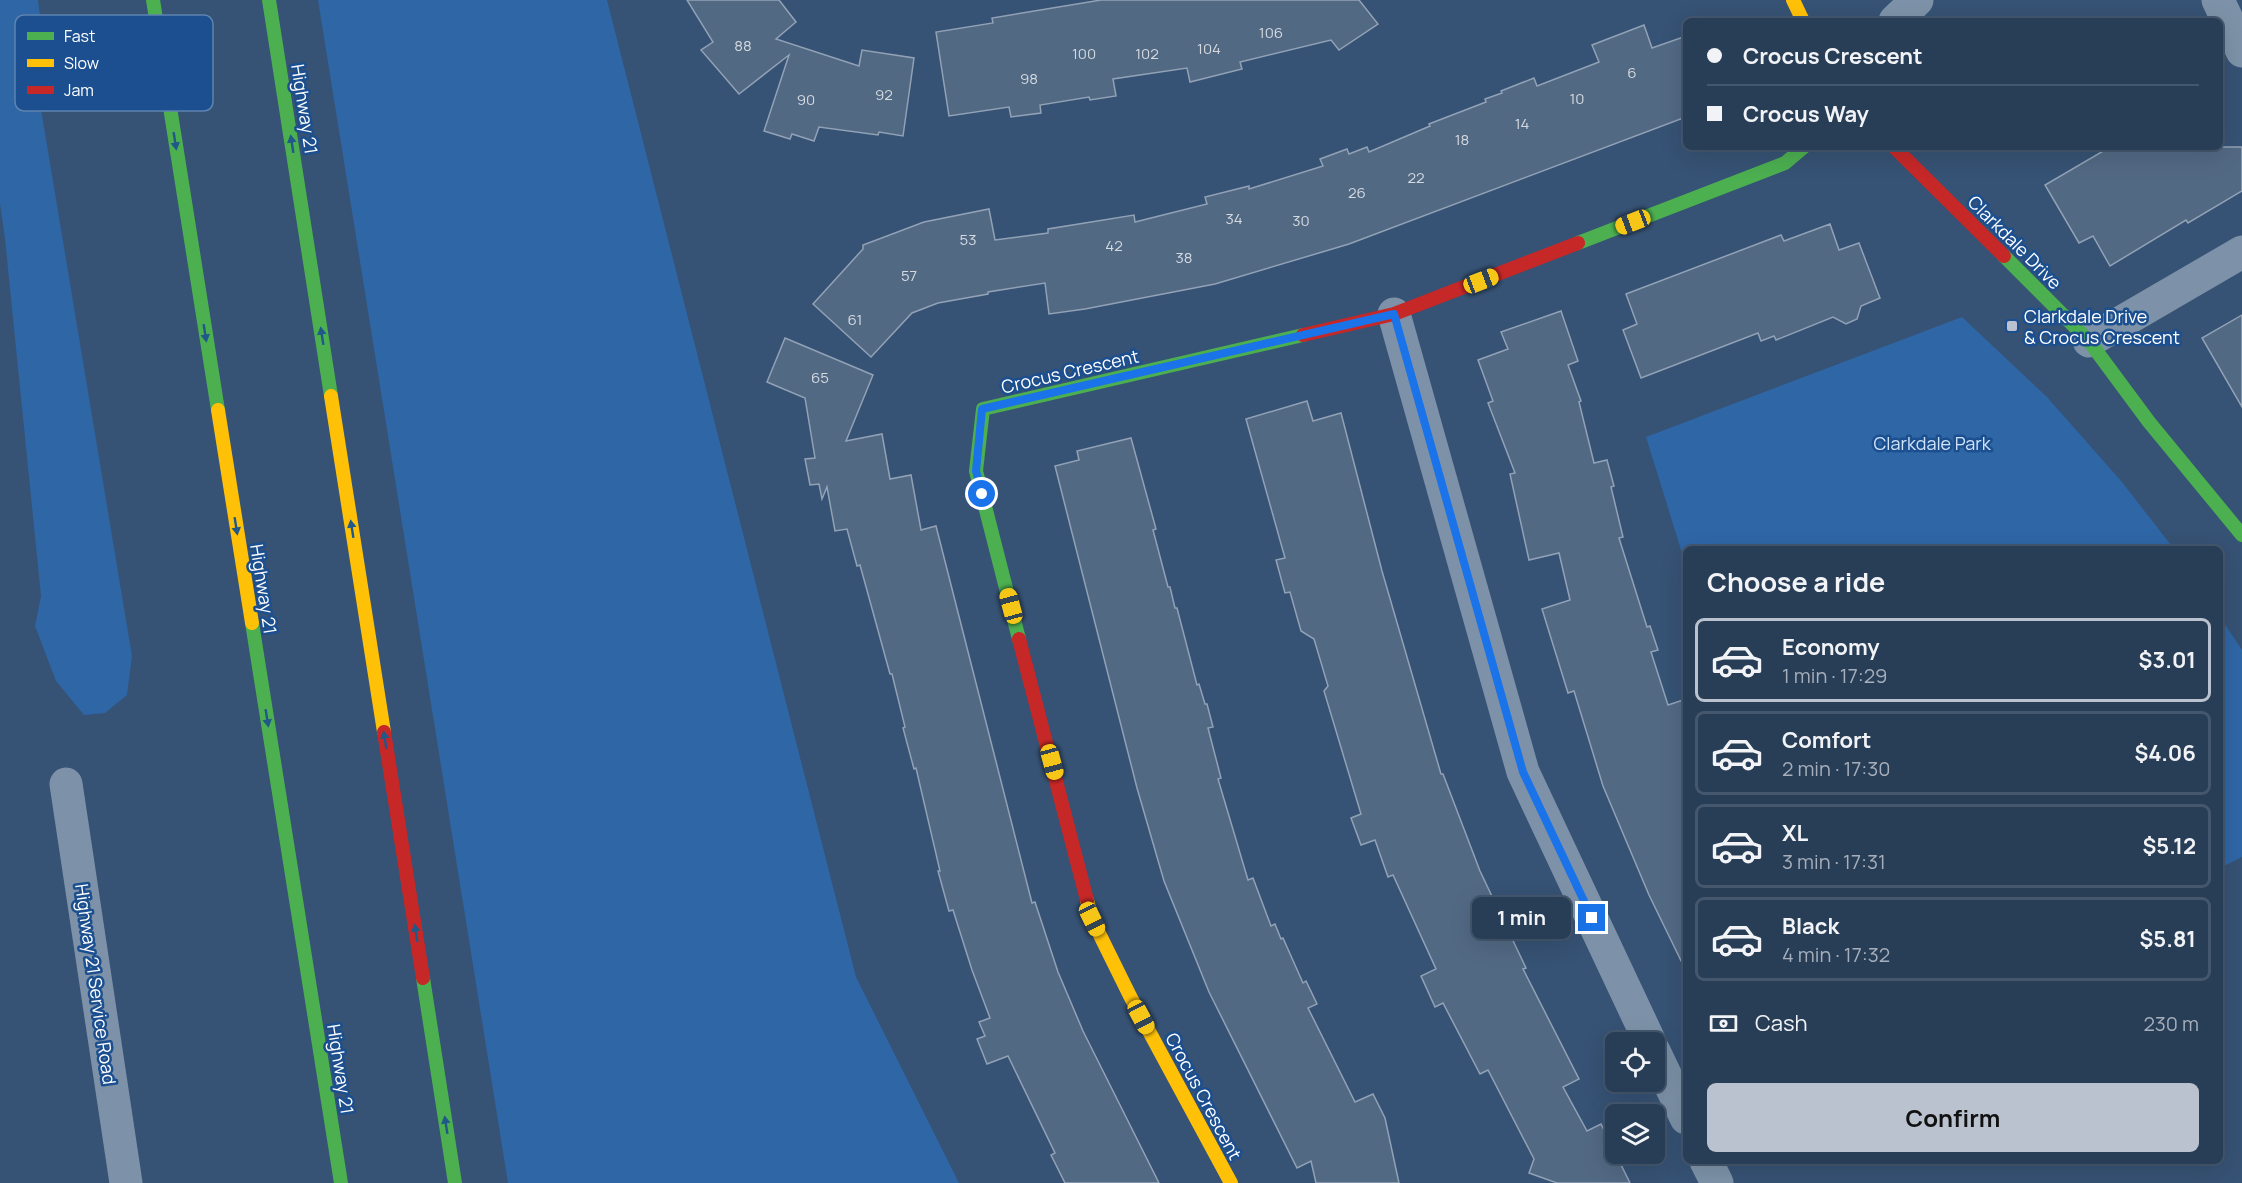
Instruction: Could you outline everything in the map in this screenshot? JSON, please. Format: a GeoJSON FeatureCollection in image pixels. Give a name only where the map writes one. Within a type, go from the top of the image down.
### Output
{"type":"FeatureCollection","features":[{"type":"Feature","properties":{"kind":"main road","name":"Highway 21"},"geometry":{"type":"LineString","coordinates":[[153,0],[155,15]]}},
{"type":"Feature","properties":{"kind":"main road","name":"Highway 21"},"geometry":{"type":"LineString","coordinates":[[269,0],[455,1183]]}},
{"type":"Feature","properties":{"kind":"main road"},"geometry":{"type":"LineString","coordinates":[[1793,0],[1802,18]]}},
{"type":"Feature","properties":{"kind":"main road","name":"Highway 21"},"geometry":{"type":"LineString","coordinates":[[171,111],[341,1183]]}},
{"type":"Feature","properties":{"kind":"main road","name":"Crocus Crescent"},"geometry":{"type":"LineString","coordinates":[[1231,1183],[1130,996],[1092,919],[976,471],[982,409],[1394,314],[1785,163],[1800,150]]}},
{"type":"Feature","properties":{"kind":"main road","name":"Clarkdale Drive"},"geometry":{"type":"LineString","coordinates":[[1897,150],[2089,341],[2149,422],[2242,535]]}},
{"type":"Feature","properties":{"kind":"street"},"geometry":{"type":"LineString","coordinates":[[1898,18],[1917,0]]}},
{"type":"Feature","properties":{"kind":"street"},"geometry":{"type":"LineString","coordinates":[[2218,0],[2242,51]]}},
{"type":"Feature","properties":{"kind":"street"},"geometry":{"type":"LineString","coordinates":[[2089,341],[2242,252]]}},
{"type":"Feature","properties":{"kind":"street"},"geometry":{"type":"LineString","coordinates":[[1394,314],[1523,772],[1645,1032]]}},
{"type":"Feature","properties":{"kind":"street","name":"Highway 21 Service Road"},"geometry":{"type":"LineString","coordinates":[[66,784],[126,1183]]}},
{"type":"Feature","properties":{"kind":"street"},"geometry":{"type":"LineString","coordinates":[[1665,1074],[1683,1112]]}},
{"type":"Feature","properties":{"kind":"street"},"geometry":{"type":"LineString","coordinates":[[1707,1164],[1716,1183]]}},
{"type":"Feature","properties":{"kind":"green space"},"geometry":{"type":"Polygon","coordinates":[[[0,0],[38,0],[40,15],[15,15],[15,111],[41,111],[132,656],[127,695],[105,713],[84,715],[56,681],[35,626],[41,596],[0,204],[0,0]]]}},
{"type":"Feature","properties":{"kind":"green space"},"geometry":{"type":"Polygon","coordinates":[[[318,0],[607,0],[856,977],[959,1183],[508,1183],[318,0]]]}},
{"type":"Feature","properties":{"kind":"green space","name":"Clarkdale Park"},"geometry":{"type":"Polygon","coordinates":[[[1962,317],[2047,397],[2122,482],[2172,546],[1683,546],[1683,556],[1646,437],[1962,317]]]}},
{"type":"Feature","properties":{"kind":"green space"},"geometry":{"type":"Polygon","coordinates":[[[2223,622],[2242,650],[2242,857],[2223,866],[2223,622]]]}},
{"type":"Feature","properties":{"kind":"building"},"geometry":{"type":"Polygon","coordinates":[[[687,0],[779,0],[796,22],[776,39],[859,66],[862,50],[914,58],[903,136],[819,127],[814,141],[792,134],[790,139],[764,131],[789,55],[739,94],[701,50],[713,42],[687,0]]]}},
{"type":"Feature","properties":{"kind":"building"},"geometry":{"type":"Polygon","coordinates":[[[1101,0],[1359,0],[1378,24],[1339,50],[1331,40],[1240,62],[1242,69],[1190,82],[1187,68],[1113,79],[1116,96],[1090,100],[1089,97],[1040,105],[1041,113],[1011,117],[1009,107],[949,116],[936,32],[993,23],[992,18],[1101,0]]]}},
{"type":"Feature","properties":{"kind":"building"},"geometry":{"type":"Polygon","coordinates":[[[1644,25],[1652,48],[1683,37],[1683,118],[1349,244],[1215,284],[1049,314],[1045,283],[988,292],[988,294],[938,303],[912,313],[871,357],[813,304],[863,249],[863,245],[924,222],[989,209],[995,240],[1048,233],[1048,229],[1134,215],[1135,222],[1207,204],[1205,197],[1249,186],[1249,189],[1323,166],[1320,159],[1347,149],[1349,154],[1367,147],[1369,152],[1430,126],[1429,124],[1486,102],[1485,99],[1502,93],[1501,91],[1534,78],[1537,86],[1599,62],[1592,45],[1644,25]]]}},
{"type":"Feature","properties":{"kind":"building"},"geometry":{"type":"Polygon","coordinates":[[[2223,147],[2242,147],[2242,191],[2188,223],[2186,220],[2110,266],[2093,236],[2079,243],[2045,185],[2105,150],[2223,150],[2223,147]]]}},
{"type":"Feature","properties":{"kind":"building"},"geometry":{"type":"Polygon","coordinates":[[[1830,224],[1839,250],[1859,243],[1880,298],[1861,306],[1857,319],[1846,324],[1833,317],[1776,340],[1774,336],[1761,341],[1758,333],[1641,378],[1623,330],[1637,324],[1626,294],[1781,235],[1784,241],[1830,224]]]}},
{"type":"Feature","properties":{"kind":"building"},"geometry":{"type":"Polygon","coordinates":[[[1561,311],[1578,361],[1568,365],[1581,401],[1579,402],[1594,463],[1607,460],[1623,537],[1619,538],[1647,627],[1650,626],[1658,650],[1651,652],[1668,705],[1683,700],[1683,965],[1649,895],[1603,786],[1574,691],[1568,693],[1542,609],[1570,600],[1559,553],[1529,560],[1510,474],[1515,473],[1488,403],[1493,401],[1478,360],[1508,349],[1501,332],[1561,311]]]}},
{"type":"Feature","properties":{"kind":"building"},"geometry":{"type":"Polygon","coordinates":[[[2242,315],[2242,407],[2202,338],[2242,315]]]}},
{"type":"Feature","properties":{"kind":"building"},"geometry":{"type":"Polygon","coordinates":[[[785,338],[873,375],[846,441],[882,434],[890,479],[911,475],[921,530],[936,526],[1032,903],[1035,902],[1058,972],[1083,1031],[1159,1183],[1065,1183],[1051,1155],[1055,1153],[1008,1056],[987,1064],[977,1039],[985,1036],[979,1022],[990,1018],[953,910],[949,911],[916,768],[914,769],[903,728],[905,727],[892,674],[890,674],[860,565],[857,566],[847,529],[835,531],[827,487],[822,499],[819,484],[810,485],[805,459],[815,458],[805,398],[767,382],[785,338]]]}},
{"type":"Feature","properties":{"kind":"building"},"geometry":{"type":"Polygon","coordinates":[[[1307,401],[1313,421],[1341,413],[1382,571],[1441,774],[1443,774],[1480,871],[1526,968],[1523,969],[1579,1079],[1563,1087],[1587,1131],[1601,1124],[1605,1132],[1605,1164],[1621,1164],[1630,1183],[1557,1183],[1529,1173],[1534,1159],[1488,1070],[1480,1074],[1443,1003],[1435,1007],[1421,976],[1436,969],[1393,875],[1388,877],[1375,840],[1361,845],[1351,818],[1361,814],[1324,691],[1328,686],[1314,639],[1301,631],[1290,592],[1285,593],[1276,560],[1285,558],[1246,419],[1307,401]]]}},
{"type":"Feature","properties":{"kind":"building"},"geometry":{"type":"Polygon","coordinates":[[[1131,438],[1156,529],[1153,530],[1168,587],[1170,587],[1175,608],[1177,608],[1197,685],[1199,684],[1205,704],[1207,704],[1213,727],[1208,728],[1221,778],[1218,779],[1248,880],[1253,878],[1271,926],[1275,924],[1303,983],[1306,981],[1317,1004],[1308,1008],[1355,1102],[1373,1094],[1385,1118],[1399,1183],[1316,1183],[1311,1161],[1297,1168],[1209,992],[1164,881],[1137,788],[1055,466],[1079,460],[1077,451],[1131,438]]]}},
{"type":"Feature","properties":{"kind":"traffic: fast"},"geometry":{"type":"LineString","coordinates":[[153,0],[155,15]]}},
{"type":"Feature","properties":{"kind":"traffic: fast"},"geometry":{"type":"LineString","coordinates":[[269,0],[331,396]]}},
{"type":"Feature","properties":{"kind":"traffic: fast"},"geometry":{"type":"LineString","coordinates":[[171,111],[218,410]]}},
{"type":"Feature","properties":{"kind":"traffic: fast"},"geometry":{"type":"LineString","coordinates":[[1578,243],[1785,163],[1800,150]]}},
{"type":"Feature","properties":{"kind":"traffic: fast"},"geometry":{"type":"LineString","coordinates":[[2004,256],[2089,341],[2149,422],[2242,535]]}},
{"type":"Feature","properties":{"kind":"traffic: fast"},"geometry":{"type":"LineString","coordinates":[[1019,639],[976,471],[983,409],[1303,335]]}},
{"type":"Feature","properties":{"kind":"traffic: fast"},"geometry":{"type":"LineString","coordinates":[[252,623],[341,1183]]}},
{"type":"Feature","properties":{"kind":"traffic: fast"},"geometry":{"type":"LineString","coordinates":[[423,978],[455,1183]]}},
{"type":"Feature","properties":{"kind":"traffic: slow"},"geometry":{"type":"LineString","coordinates":[[1793,0],[1802,18]]}},
{"type":"Feature","properties":{"kind":"traffic: slow"},"geometry":{"type":"LineString","coordinates":[[331,396],[384,732]]}},
{"type":"Feature","properties":{"kind":"traffic: slow"},"geometry":{"type":"LineString","coordinates":[[218,410],[252,623]]}},
{"type":"Feature","properties":{"kind":"traffic: slow"},"geometry":{"type":"LineString","coordinates":[[1087,900],[1092,919],[1130,996],[1231,1183]]}},
{"type":"Feature","properties":{"kind":"traffic: jam"},"geometry":{"type":"LineString","coordinates":[[1897,150],[2004,256]]}},
{"type":"Feature","properties":{"kind":"traffic: jam"},"geometry":{"type":"LineString","coordinates":[[1303,335],[1394,314],[1578,243]]}},
{"type":"Feature","properties":{"kind":"traffic: jam"},"geometry":{"type":"LineString","coordinates":[[1019,639],[1087,900]]}},
{"type":"Feature","properties":{"kind":"traffic: jam"},"geometry":{"type":"LineString","coordinates":[[384,732],[423,978]]}},
{"type":"Feature","properties":{"kind":"place","name":"Clarkdale Drive & Crocus Crescent"},"geometry":{"type":"Point","coordinates":[2012,326]}},
{"type":"Feature","properties":{"kind":"route"},"geometry":{"type":"LineString","coordinates":[[982,494],[976,471],[982,409],[1394,314],[1523,772],[1592,918]]}}]}
